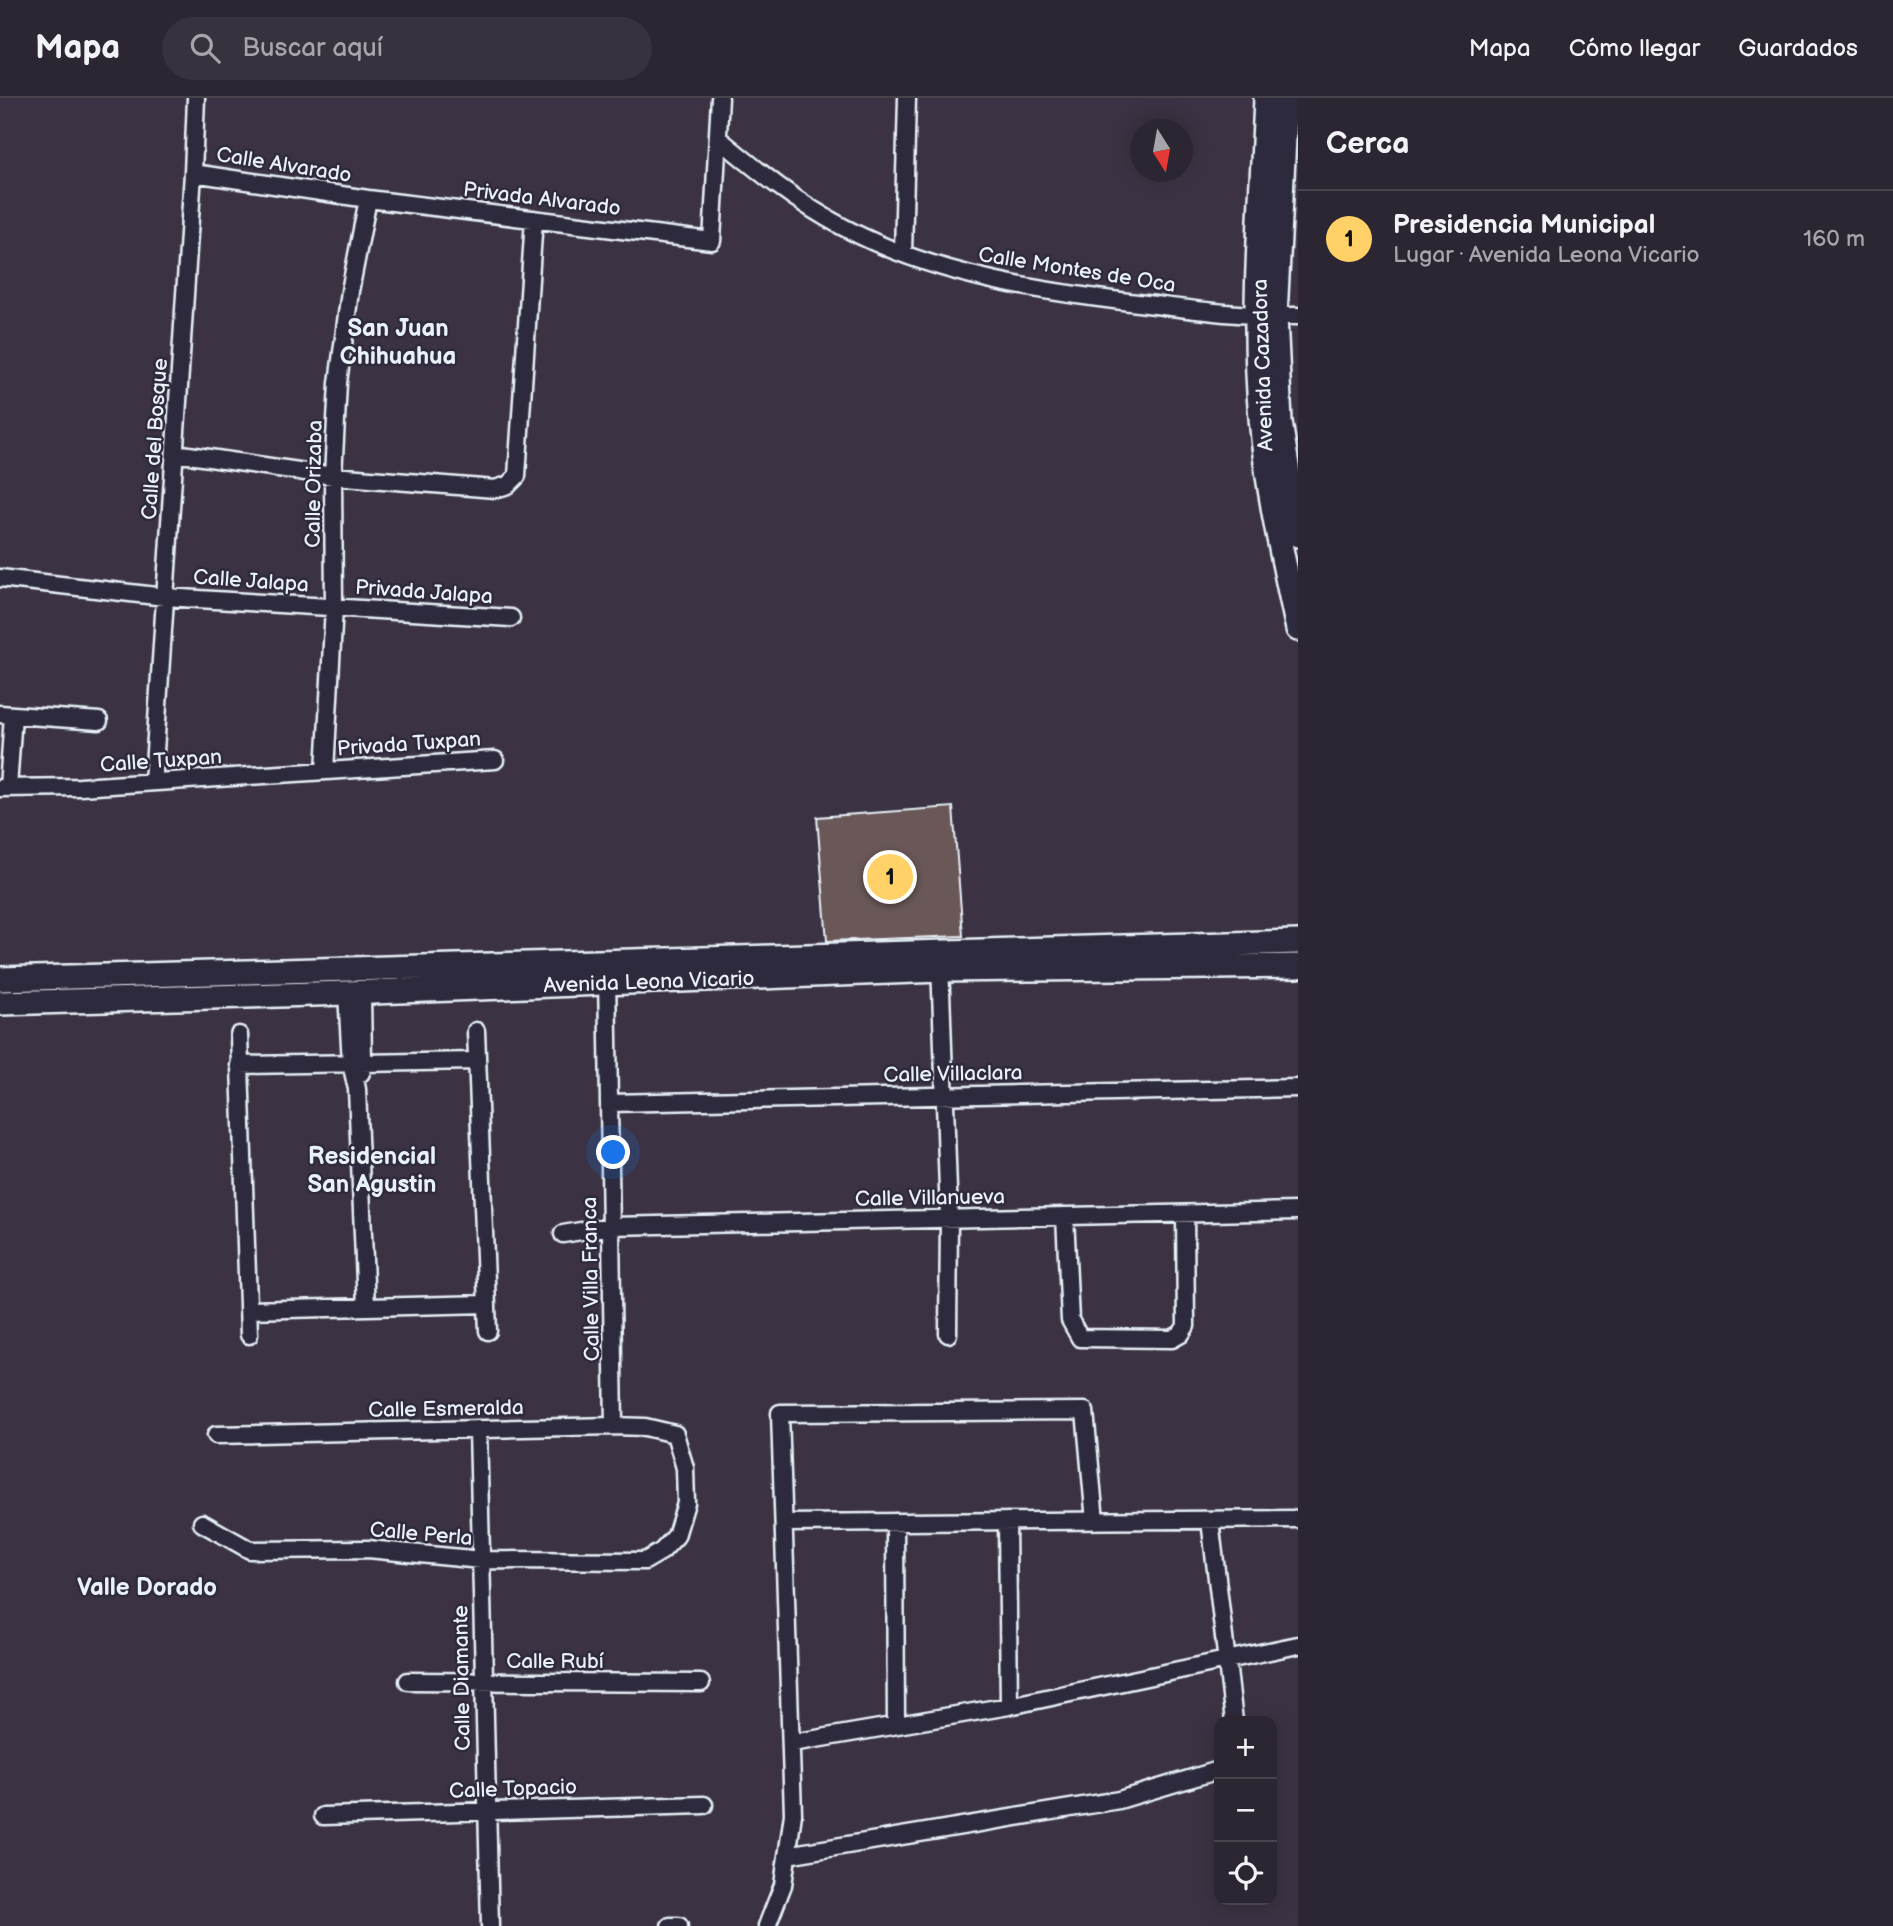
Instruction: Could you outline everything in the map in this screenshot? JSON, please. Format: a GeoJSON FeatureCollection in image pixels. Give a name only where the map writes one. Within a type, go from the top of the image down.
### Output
{"type":"FeatureCollection","features":[{"type":"Feature","properties":{"kind":"street","name":"Calle del Bosque"},"geometry":{"type":"LineString","coordinates":[[153,782],[196,98]]}},
{"type":"Feature","properties":{"kind":"street"},"geometry":{"type":"LineString","coordinates":[[718,138],[720,98]]}},
{"type":"Feature","properties":{"kind":"street"},"geometry":{"type":"LineString","coordinates":[[903,253],[907,98]]}},
{"type":"Feature","properties":{"kind":"street","name":"Avenida Cazadora"},"geometry":{"type":"LineString","coordinates":[[1266,98],[1266,317],[1298,535]]}},
{"type":"Feature","properties":{"kind":"street","name":"Avenida Cazadora"},"geometry":{"type":"LineString","coordinates":[[1286,98],[1266,317],[1260,417],[1271,501],[1298,627]]}},
{"type":"Feature","properties":{"kind":"street","name":"Privada Alvarado"},"geometry":{"type":"LineString","coordinates":[[368,199],[712,241],[718,138]]}},
{"type":"Feature","properties":{"kind":"street","name":"Calle Montes de Oca"},"geometry":{"type":"LineString","coordinates":[[718,138],[789,194],[844,227],[914,259],[988,281],[1123,301],[1266,317],[1298,316]]}},
{"type":"Feature","properties":{"kind":"street","name":"Calle Alvarado"},"geometry":{"type":"LineString","coordinates":[[193,173],[368,199]]}},
{"type":"Feature","properties":{"kind":"street","name":"Calle Orizaba"},"geometry":{"type":"LineString","coordinates":[[325,771],[334,607],[333,476],[340,370],[350,290],[368,199]]}},
{"type":"Feature","properties":{"kind":"street"},"geometry":{"type":"LineString","coordinates":[[175,453],[333,476],[495,489],[508,485],[517,476],[534,219]]}},
{"type":"Feature","properties":{"kind":"street","name":"Calle Jalapa"},"geometry":{"type":"LineString","coordinates":[[0,578],[165,597],[334,607]]}},
{"type":"Feature","properties":{"kind":"street","name":"Privada Jalapa"},"geometry":{"type":"LineString","coordinates":[[334,607],[511,618]]}},
{"type":"Feature","properties":{"kind":"street"},"geometry":{"type":"LineString","coordinates":[[4,788],[6,714],[99,721]]}},
{"type":"Feature","properties":{"kind":"street","name":"Privada Tuxpan"},"geometry":{"type":"LineString","coordinates":[[325,771],[495,760]]}},
{"type":"Feature","properties":{"kind":"street","name":"Calle Tuxpan"},"geometry":{"type":"LineString","coordinates":[[4,788],[325,771]]}},
{"type":"Feature","properties":{"kind":"street","name":"Avenida Leona Vicario"},"geometry":{"type":"LineString","coordinates":[[0,979],[607,974],[1298,944]]}},
{"type":"Feature","properties":{"kind":"street"},"geometry":{"type":"LineString","coordinates":[[940,961],[949,1218],[948,1334]]}},
{"type":"Feature","properties":{"kind":"street","name":"Avenida Leona Vicario"},"geometry":{"type":"LineString","coordinates":[[940,961],[1298,966]]}},
{"type":"Feature","properties":{"kind":"street","name":"Avenida Leona Vicario"},"geometry":{"type":"LineString","coordinates":[[0,1003],[355,993],[607,974]]}},
{"type":"Feature","properties":{"kind":"street","name":"Calle Villa Franca"},"geometry":{"type":"LineString","coordinates":[[607,974],[614,1426]]}},
{"type":"Feature","properties":{"kind":"street"},"geometry":{"type":"LineString","coordinates":[[355,993],[366,1307]]}},
{"type":"Feature","properties":{"kind":"street"},"geometry":{"type":"LineString","coordinates":[[476,1031],[488,1331]]}},
{"type":"Feature","properties":{"kind":"street"},"geometry":{"type":"LineString","coordinates":[[239,1035],[249,1335]]}},
{"type":"Feature","properties":{"kind":"street"},"geometry":{"type":"LineString","coordinates":[[239,1065],[477,1061]]}},
{"type":"Feature","properties":{"kind":"street","name":"Calle Villaclara"},"geometry":{"type":"LineString","coordinates":[[610,1103],[1298,1088]]}},
{"type":"Feature","properties":{"kind":"street","name":"Calle Villanueva"},"geometry":{"type":"LineString","coordinates":[[563,1234],[611,1226],[1298,1211]]}},
{"type":"Feature","properties":{"kind":"street"},"geometry":{"type":"LineString","coordinates":[[1065,1216],[1070,1320],[1080,1338],[1172,1339],[1181,1334],[1186,1326],[1185,1214]]}},
{"type":"Feature","properties":{"kind":"street"},"geometry":{"type":"LineString","coordinates":[[248,1310],[487,1304]]}},
{"type":"Feature","properties":{"kind":"street"},"geometry":{"type":"LineString","coordinates":[[767,1926],[783,1885],[793,1814],[780,1413],[1085,1411],[1095,1521]]}},
{"type":"Feature","properties":{"kind":"street","name":"Calle Esmeralda"},"geometry":{"type":"LineString","coordinates":[[216,1435],[614,1426],[645,1427],[675,1434],[685,1468],[686,1503],[676,1536],[662,1551],[645,1561]]}},
{"type":"Feature","properties":{"kind":"street","name":"Calle Diamante"},"geometry":{"type":"LineString","coordinates":[[478,1429],[490,1926]]}},
{"type":"Feature","properties":{"kind":"street"},"geometry":{"type":"LineString","coordinates":[[784,1523],[1298,1519]]}},
{"type":"Feature","properties":{"kind":"street"},"geometry":{"type":"LineString","coordinates":[[1210,1520],[1233,1716]]}},
{"type":"Feature","properties":{"kind":"street"},"geometry":{"type":"LineString","coordinates":[[1007,1521],[1009,1706]]}},
{"type":"Feature","properties":{"kind":"street","name":"Calle Perla"},"geometry":{"type":"LineString","coordinates":[[202,1522],[250,1550],[368,1549],[481,1560],[645,1561]]}},
{"type":"Feature","properties":{"kind":"street"},"geometry":{"type":"LineString","coordinates":[[895,1522],[895,1725]]}},
{"type":"Feature","properties":{"kind":"street"},"geometry":{"type":"LineString","coordinates":[[792,1743],[1009,1706],[1298,1645]]}},
{"type":"Feature","properties":{"kind":"street","name":"Calle Rubí"},"geometry":{"type":"LineString","coordinates":[[408,1681],[701,1682]]}},
{"type":"Feature","properties":{"kind":"street"},"geometry":{"type":"LineString","coordinates":[[787,1855],[1119,1800],[1214,1772]]}},
{"type":"Feature","properties":{"kind":"street","name":"Calle Topacio"},"geometry":{"type":"LineString","coordinates":[[323,1816],[704,1805]]}},
{"type":"Feature","properties":{"kind":"street"},"geometry":{"type":"LineString","coordinates":[[670,1926],[679,1926]]}},
{"type":"Feature","properties":{"kind":"building"},"geometry":{"type":"Polygon","coordinates":[[[953,807],[963,936],[827,941],[817,817],[953,807]]]}},
{"type":"Feature","properties":{"kind":"place","name":"Presidencia Municipal"},"geometry":{"type":"Point","coordinates":[890,877]}},
{"type":"Feature","properties":{"kind":"district","name":"San Juan Chihuahua"},"geometry":{"type":"Point","coordinates":[398,342]}},
{"type":"Feature","properties":{"kind":"district","name":"Residencial San Agustin"},"geometry":{"type":"Point","coordinates":[372,1170]}},
{"type":"Feature","properties":{"kind":"district","name":"Valle Dorado"},"geometry":{"type":"Point","coordinates":[147,1587]}}]}
